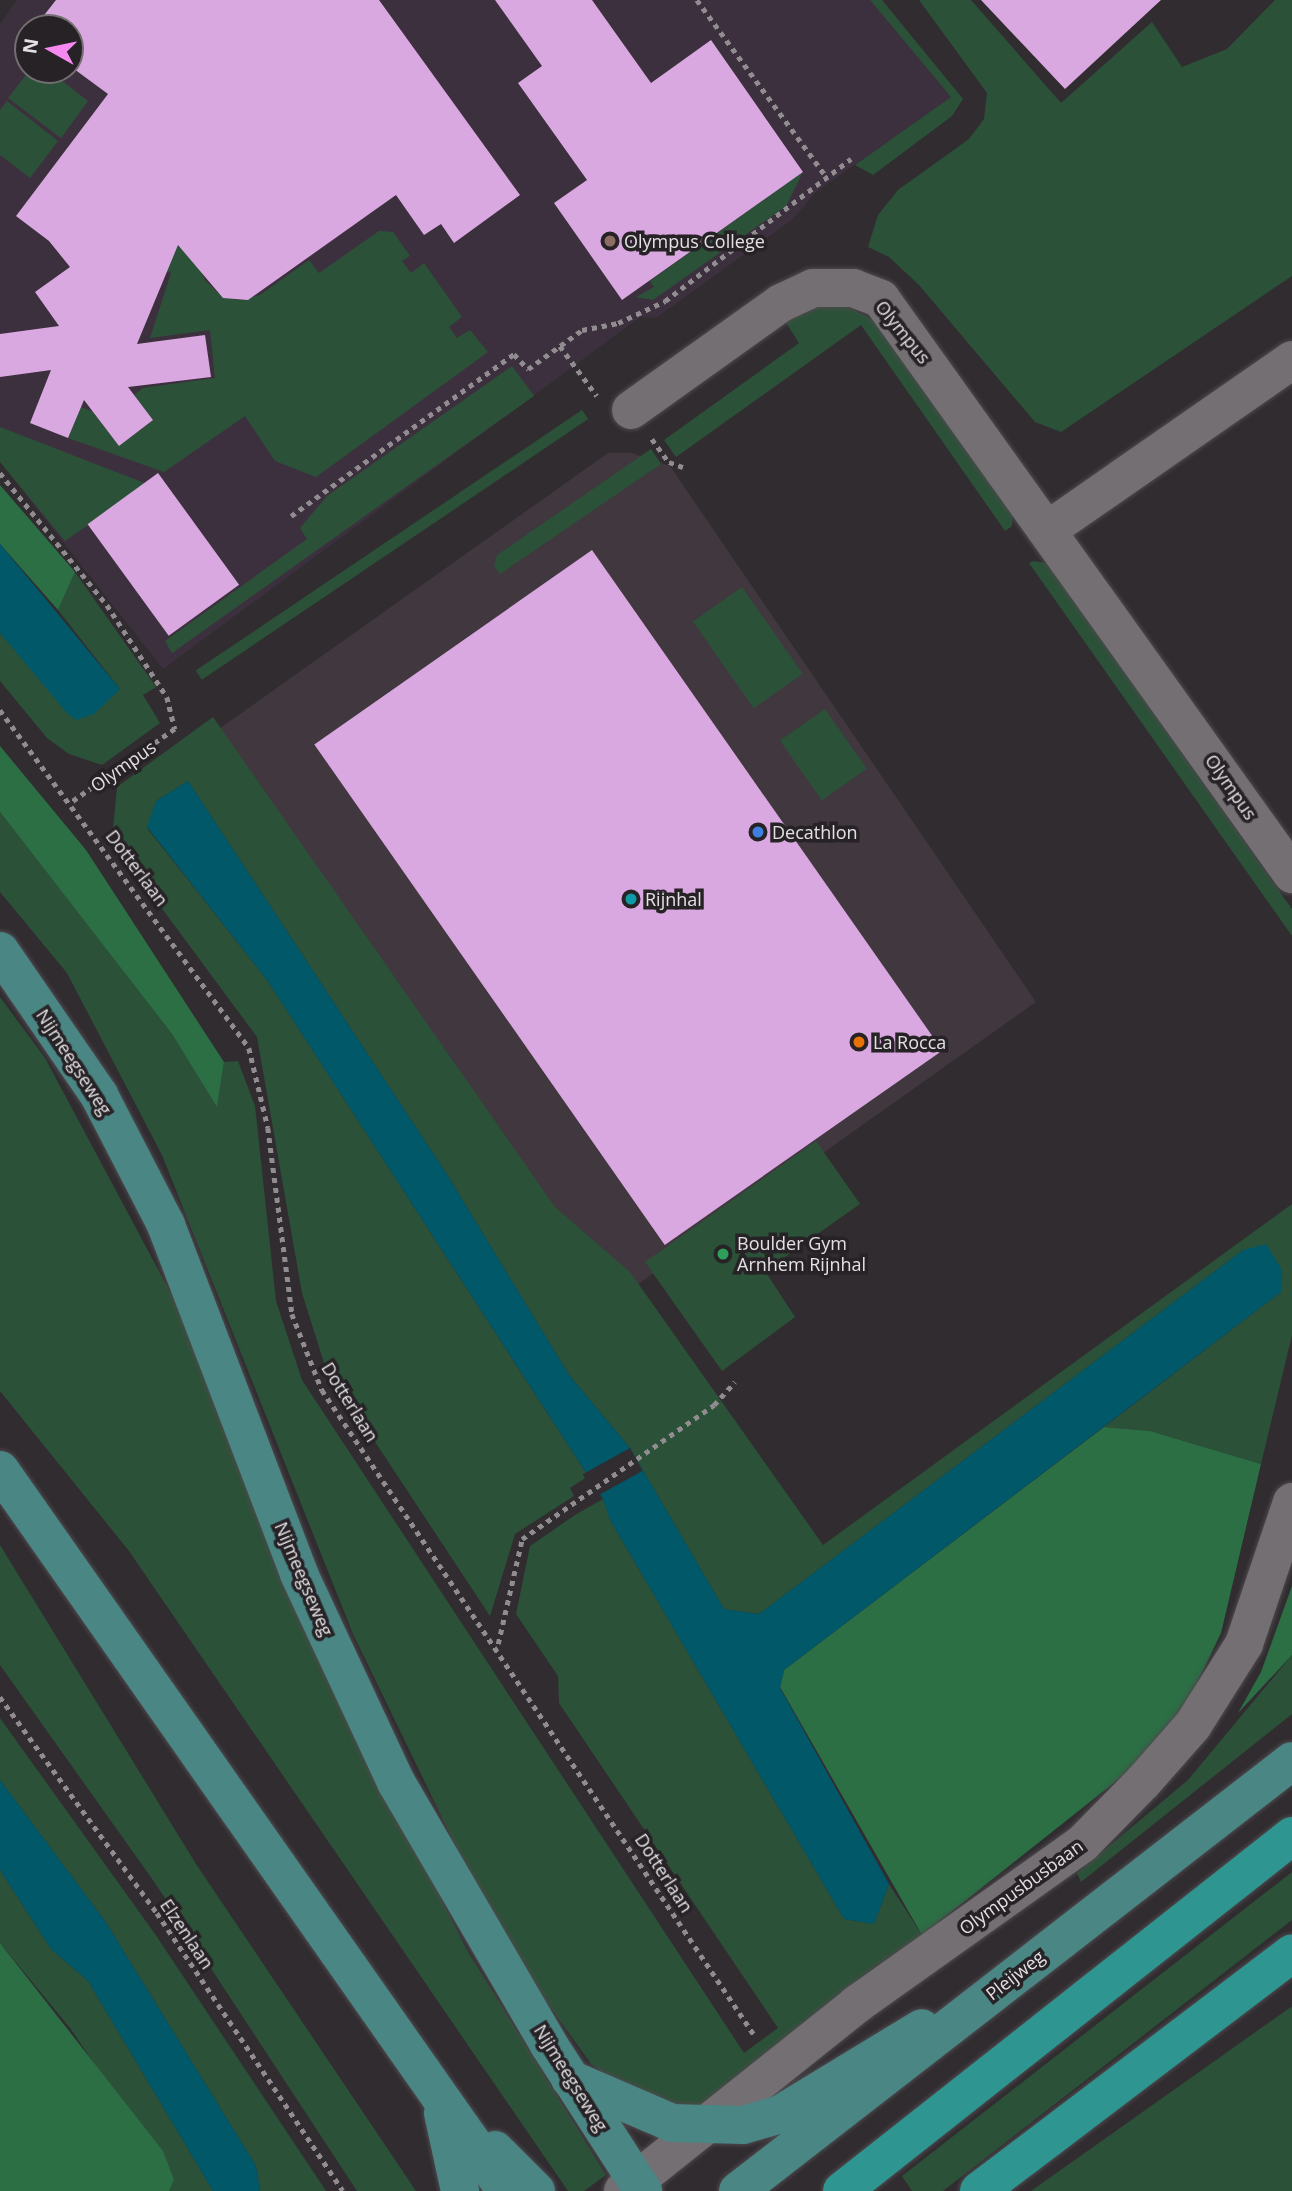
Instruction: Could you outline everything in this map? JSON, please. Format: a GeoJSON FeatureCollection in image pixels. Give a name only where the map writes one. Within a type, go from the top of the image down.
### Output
{"type":"FeatureCollection","features":[{"type":"Feature","properties":{"kind":"highway"},"geometry":{"type":"LineString","coordinates":[[842,2191],[1292,1836]]}},
{"type":"Feature","properties":{"kind":"highway"},"geometry":{"type":"LineString","coordinates":[[979,2191],[1292,1953]]}},
{"type":"Feature","properties":{"kind":"main road","name":"Nijmeegseweg"},"geometry":{"type":"LineString","coordinates":[[0,951],[99,1095],[160,1213],[299,1574],[384,1757],[634,2187]]}},
{"type":"Feature","properties":{"kind":"main road"},"geometry":{"type":"LineString","coordinates":[[0,1470],[506,2191]]}},
{"type":"Feature","properties":{"kind":"main road","name":"Pleijweg"},"geometry":{"type":"LineString","coordinates":[[738,2191],[1292,1761]]}},
{"type":"Feature","properties":{"kind":"main road"},"geometry":{"type":"LineString","coordinates":[[570,2079],[672,2123],[703,2128],[743,2125],[779,2115],[877,2051],[998,1988]]}},
{"type":"Feature","properties":{"kind":"main road"},"geometry":{"type":"LineString","coordinates":[[439,2094],[460,2191]]}},
{"type":"Feature","properties":{"kind":"main road"},"geometry":{"type":"LineString","coordinates":[[439,2094],[536,2191]]}},
{"type":"Feature","properties":{"kind":"street","name":"Olympus"},"geometry":{"type":"LineString","coordinates":[[631,410],[781,303],[813,288],[853,288],[881,299],[1049,529],[1292,874]]}},
{"type":"Feature","properties":{"kind":"street"},"geometry":{"type":"LineString","coordinates":[[1049,529],[1292,360]]}},
{"type":"Feature","properties":{"kind":"street","name":"Olympusbusbaan"},"geometry":{"type":"LineString","coordinates":[[634,2187],[857,2004],[1082,1844],[1143,1782],[1193,1725],[1244,1644],[1292,1502]]}},
{"type":"Feature","properties":{"kind":"path"},"geometry":{"type":"LineString","coordinates":[[697,0],[825,175]]}},
{"type":"Feature","properties":{"kind":"path"},"geometry":{"type":"LineString","coordinates":[[291,516],[514,354],[528,369],[582,330],[618,323],[665,300],[798,203],[825,175],[851,159]]}},
{"type":"Feature","properties":{"kind":"path"},"geometry":{"type":"LineString","coordinates":[[560,346],[592,388]]}},
{"type":"Feature","properties":{"kind":"path","name":"Olympus"},"geometry":{"type":"LineString","coordinates":[[0,473],[107,605],[167,696],[174,729],[72,802]]}},
{"type":"Feature","properties":{"kind":"path","name":"Dotterlaan"},"geometry":{"type":"LineString","coordinates":[[0,710],[72,802],[249,1048],[268,1128],[292,1314],[306,1356],[322,1390],[498,1645],[755,2037]]}},
{"type":"Feature","properties":{"kind":"path"},"geometry":{"type":"LineString","coordinates":[[498,1645],[523,1539],[714,1405],[735,1382]]}},
{"type":"Feature","properties":{"kind":"path","name":"Elzenlaan"},"geometry":{"type":"LineString","coordinates":[[0,1697],[157,1913],[343,2191]]}},
{"type":"Feature","properties":{"kind":"shaded area"},"geometry":{"type":"Polygon","coordinates":[[[17,0],[870,0],[951,97],[816,192],[793,219],[656,318],[640,317],[163,669],[0,462],[0,24],[17,0]]]}},
{"type":"Feature","properties":{"kind":"shaded area"},"geometry":{"type":"Polygon","coordinates":[[[608,453],[632,453],[670,466],[1036,1002],[624,1294],[546,1214],[216,731],[608,453]]]}},
{"type":"Feature","properties":{"kind":"green space"},"geometry":{"type":"Polygon","coordinates":[[[870,0],[882,0],[963,99],[952,116],[873,175],[855,165],[951,97],[870,0]]]}},
{"type":"Feature","properties":{"kind":"green space"},"geometry":{"type":"Polygon","coordinates":[[[919,0],[971,0],[1061,103],[1152,22],[1182,67],[1227,49],[1275,0],[1292,0],[1292,276],[1061,432],[1035,422],[919,285],[889,257],[868,247],[878,215],[898,190],[969,139],[984,119],[987,93],[919,0]]]}},
{"type":"Feature","properties":{"kind":"green space"},"geometry":{"type":"Polygon","coordinates":[[[19,84],[66,84],[88,101],[61,138],[8,98],[19,84]]]}},
{"type":"Feature","properties":{"kind":"green space"},"geometry":{"type":"Polygon","coordinates":[[[7,101],[58,141],[30,178],[0,155],[0,110],[7,101]]]}},
{"type":"Feature","properties":{"kind":"green space"},"geometry":{"type":"Polygon","coordinates":[[[803,172],[786,206],[653,300],[636,297],[654,287],[650,281],[803,172]]]}},
{"type":"Feature","properties":{"kind":"green space"},"geometry":{"type":"Polygon","coordinates":[[[175,207],[205,280],[217,292],[238,300],[260,295],[309,260],[319,273],[379,231],[393,232],[410,256],[402,261],[411,273],[424,263],[462,317],[449,327],[457,338],[470,330],[488,352],[316,477],[275,461],[245,416],[164,472],[68,438],[81,407],[93,412],[119,446],[153,420],[134,395],[143,388],[215,378],[210,330],[150,338],[171,273],[136,258],[175,207]]]}},
{"type":"Feature","properties":{"kind":"green space"},"geometry":{"type":"Polygon","coordinates":[[[817,306],[846,306],[874,320],[1013,515],[1012,526],[1005,531],[861,325],[676,457],[664,440],[799,343],[785,321],[817,306]]]}},
{"type":"Feature","properties":{"kind":"green space"},"geometry":{"type":"Polygon","coordinates":[[[512,366],[534,396],[172,653],[165,641],[307,539],[300,528],[327,496],[512,366]]]}},
{"type":"Feature","properties":{"kind":"green space"},"geometry":{"type":"Polygon","coordinates":[[[582,410],[588,419],[202,680],[196,671],[582,410]]]}},
{"type":"Feature","properties":{"kind":"green space"},"geometry":{"type":"Polygon","coordinates":[[[0,427],[147,484],[65,541],[0,462],[0,427]]]}},
{"type":"Feature","properties":{"kind":"green space"},"geometry":{"type":"Polygon","coordinates":[[[651,449],[661,464],[500,574],[494,566],[497,555],[651,449]]]}},
{"type":"Feature","properties":{"kind":"green space"},"geometry":{"type":"Polygon","coordinates":[[[0,485],[75,572],[58,610],[0,544],[0,485]]]}},
{"type":"Feature","properties":{"kind":"green space"},"geometry":{"type":"Polygon","coordinates":[[[1029,563],[1047,563],[1292,909],[1292,936],[1029,563]]]}},
{"type":"Feature","properties":{"kind":"green space"},"geometry":{"type":"Polygon","coordinates":[[[75,572],[156,687],[143,695],[160,723],[102,765],[69,754],[47,738],[0,681],[0,633],[30,667],[120,689],[58,610],[75,572]]]}},
{"type":"Feature","properties":{"kind":"green space"},"geometry":{"type":"Polygon","coordinates":[[[742,587],[803,674],[754,708],[693,621],[742,587]]]}},
{"type":"Feature","properties":{"kind":"green space"},"geometry":{"type":"Polygon","coordinates":[[[825,709],[867,769],[822,800],[780,741],[825,709]]]}},
{"type":"Feature","properties":{"kind":"green space"},"geometry":{"type":"Polygon","coordinates":[[[213,717],[555,1207],[630,1272],[823,1545],[1292,1204],[1292,1335],[1261,1464],[1150,1431],[1104,1427],[1281,1292],[1243,1250],[759,1614],[724,1609],[630,1448],[569,1375],[446,1173],[188,781],[156,801],[147,828],[267,980],[588,1476],[570,1488],[574,1496],[515,1534],[490,1616],[325,1366],[302,1293],[257,1037],[135,872],[113,829],[117,787],[213,717]]]}},
{"type":"Feature","properties":{"kind":"green space"},"geometry":{"type":"Polygon","coordinates":[[[0,746],[86,850],[224,1062],[217,1107],[172,1034],[0,812],[0,746]]]}},
{"type":"Feature","properties":{"kind":"green space"},"geometry":{"type":"Polygon","coordinates":[[[0,812],[172,1034],[217,1106],[224,1062],[238,1061],[255,1106],[276,1301],[302,1380],[744,2053],[778,2028],[559,1703],[558,1676],[516,1614],[530,1546],[575,1515],[603,1499],[610,1520],[844,1919],[874,1924],[889,1884],[922,1935],[873,1968],[693,2112],[616,2082],[591,2064],[548,2004],[464,1863],[353,1634],[162,1155],[67,973],[0,892],[0,812]]]}},
{"type":"Feature","properties":{"kind":"green space"},"geometry":{"type":"Polygon","coordinates":[[[0,997],[45,1058],[176,1303],[395,1808],[467,1950],[606,2175],[584,2191],[568,2191],[129,1551],[0,1391],[0,997]]]}},
{"type":"Feature","properties":{"kind":"green space","name":"Boulder Gym Arnhem Rijnhal"},"geometry":{"type":"Polygon","coordinates":[[[816,1141],[860,1204],[765,1271],[795,1317],[722,1371],[645,1262],[816,1141]]]}},
{"type":"Feature","properties":{"kind":"green space"},"geometry":{"type":"Polygon","coordinates":[[[1104,1427],[1150,1431],[1261,1464],[1221,1633],[1184,1710],[1158,1748],[922,1935],[780,1687],[784,1670],[1104,1427]]]}},
{"type":"Feature","properties":{"kind":"green space"},"geometry":{"type":"Polygon","coordinates":[[[0,1545],[196,1864],[416,2191],[357,2191],[155,1883],[0,1665],[0,1545]]]}},
{"type":"Feature","properties":{"kind":"green space"},"geometry":{"type":"Polygon","coordinates":[[[1292,1586],[1292,1655],[1238,1713],[1261,1672],[1292,1586]]]}},
{"type":"Feature","properties":{"kind":"green space"},"geometry":{"type":"Polygon","coordinates":[[[1292,1655],[1292,1714],[1081,1882],[1077,1873],[1188,1780],[1292,1655]]]}},
{"type":"Feature","properties":{"kind":"green space"},"geometry":{"type":"Polygon","coordinates":[[[0,1718],[155,1934],[326,2191],[260,2191],[256,2166],[105,1921],[0,1780],[0,1718]]]}},
{"type":"Feature","properties":{"kind":"green space"},"geometry":{"type":"Polygon","coordinates":[[[0,1870],[51,1949],[88,1981],[213,2191],[169,2191],[174,2180],[70,2028],[0,1943],[0,1870]]]}},
{"type":"Feature","properties":{"kind":"green space"},"geometry":{"type":"Polygon","coordinates":[[[1292,1872],[1292,1920],[943,2191],[912,2191],[902,2176],[1292,1872]]]}},
{"type":"Feature","properties":{"kind":"green space"},"geometry":{"type":"Polygon","coordinates":[[[0,1943],[163,2151],[174,2180],[169,2191],[0,2191],[0,1943]]]}},
{"type":"Feature","properties":{"kind":"green space"},"geometry":{"type":"Polygon","coordinates":[[[1292,2007],[1292,2191],[1031,2191],[1288,2009],[1292,2007]]]}},
{"type":"Feature","properties":{"kind":"water"},"geometry":{"type":"Polygon","coordinates":[[[0,544],[120,689],[94,714],[76,720],[67,713],[0,633],[0,544]]]}},
{"type":"Feature","properties":{"kind":"water"},"geometry":{"type":"Polygon","coordinates":[[[188,781],[446,1173],[569,1375],[630,1448],[724,1609],[759,1614],[1243,1250],[1266,1244],[1282,1270],[1281,1292],[784,1670],[780,1688],[889,1884],[874,1924],[844,1919],[610,1520],[603,1499],[267,980],[147,827],[156,801],[188,781]]]}},
{"type":"Feature","properties":{"kind":"water"},"geometry":{"type":"Polygon","coordinates":[[[0,1780],[105,1921],[256,2166],[260,2191],[213,2191],[88,1981],[51,1949],[0,1870],[0,1780]]]}},
{"type":"Feature","properties":{"kind":"pier"},"geometry":{"type":"Polygon","coordinates":[[[630,1448],[643,1471],[595,1497],[583,1474],[630,1448]]]}},
{"type":"Feature","properties":{"kind":"building"},"geometry":{"type":"Polygon","coordinates":[[[56,0],[379,0],[520,195],[454,243],[441,224],[424,235],[396,195],[248,300],[223,298],[178,245],[137,344],[205,335],[211,377],[128,387],[153,420],[119,446],[84,400],[68,438],[30,423],[51,370],[0,377],[0,334],[59,326],[35,292],[70,267],[49,241],[16,216],[108,94],[84,76],[84,14],[45,14],[56,0]]]}},
{"type":"Feature","properties":{"kind":"building"},"geometry":{"type":"Polygon","coordinates":[[[495,0],[592,0],[651,83],[711,40],[803,172],[622,300],[554,203],[587,180],[518,83],[542,66],[495,0]]]}},
{"type":"Feature","properties":{"kind":"building"},"geometry":{"type":"Polygon","coordinates":[[[981,0],[1161,0],[1065,89],[981,0]]]}},
{"type":"Feature","properties":{"kind":"building"},"geometry":{"type":"Polygon","coordinates":[[[158,473],[239,585],[169,636],[88,524],[158,473]]]}},
{"type":"Feature","properties":{"kind":"building","name":"Rijnhal"},"geometry":{"type":"Polygon","coordinates":[[[592,550],[942,1051],[665,1245],[314,744],[592,550]]]}},
{"type":"Feature","properties":{"kind":"place","name":"Olympus College"},"geometry":{"type":"Point","coordinates":[610,241]}},
{"type":"Feature","properties":{"kind":"place","name":"Decathlon"},"geometry":{"type":"Point","coordinates":[758,832]}},
{"type":"Feature","properties":{"kind":"place","name":"Rijnhal"},"geometry":{"type":"Point","coordinates":[631,899]}},
{"type":"Feature","properties":{"kind":"place","name":"La Rocca"},"geometry":{"type":"Point","coordinates":[859,1042]}},
{"type":"Feature","properties":{"kind":"place","name":"Boulder Gym Arnhem Rijnhal"},"geometry":{"type":"Point","coordinates":[723,1254]}}]}
